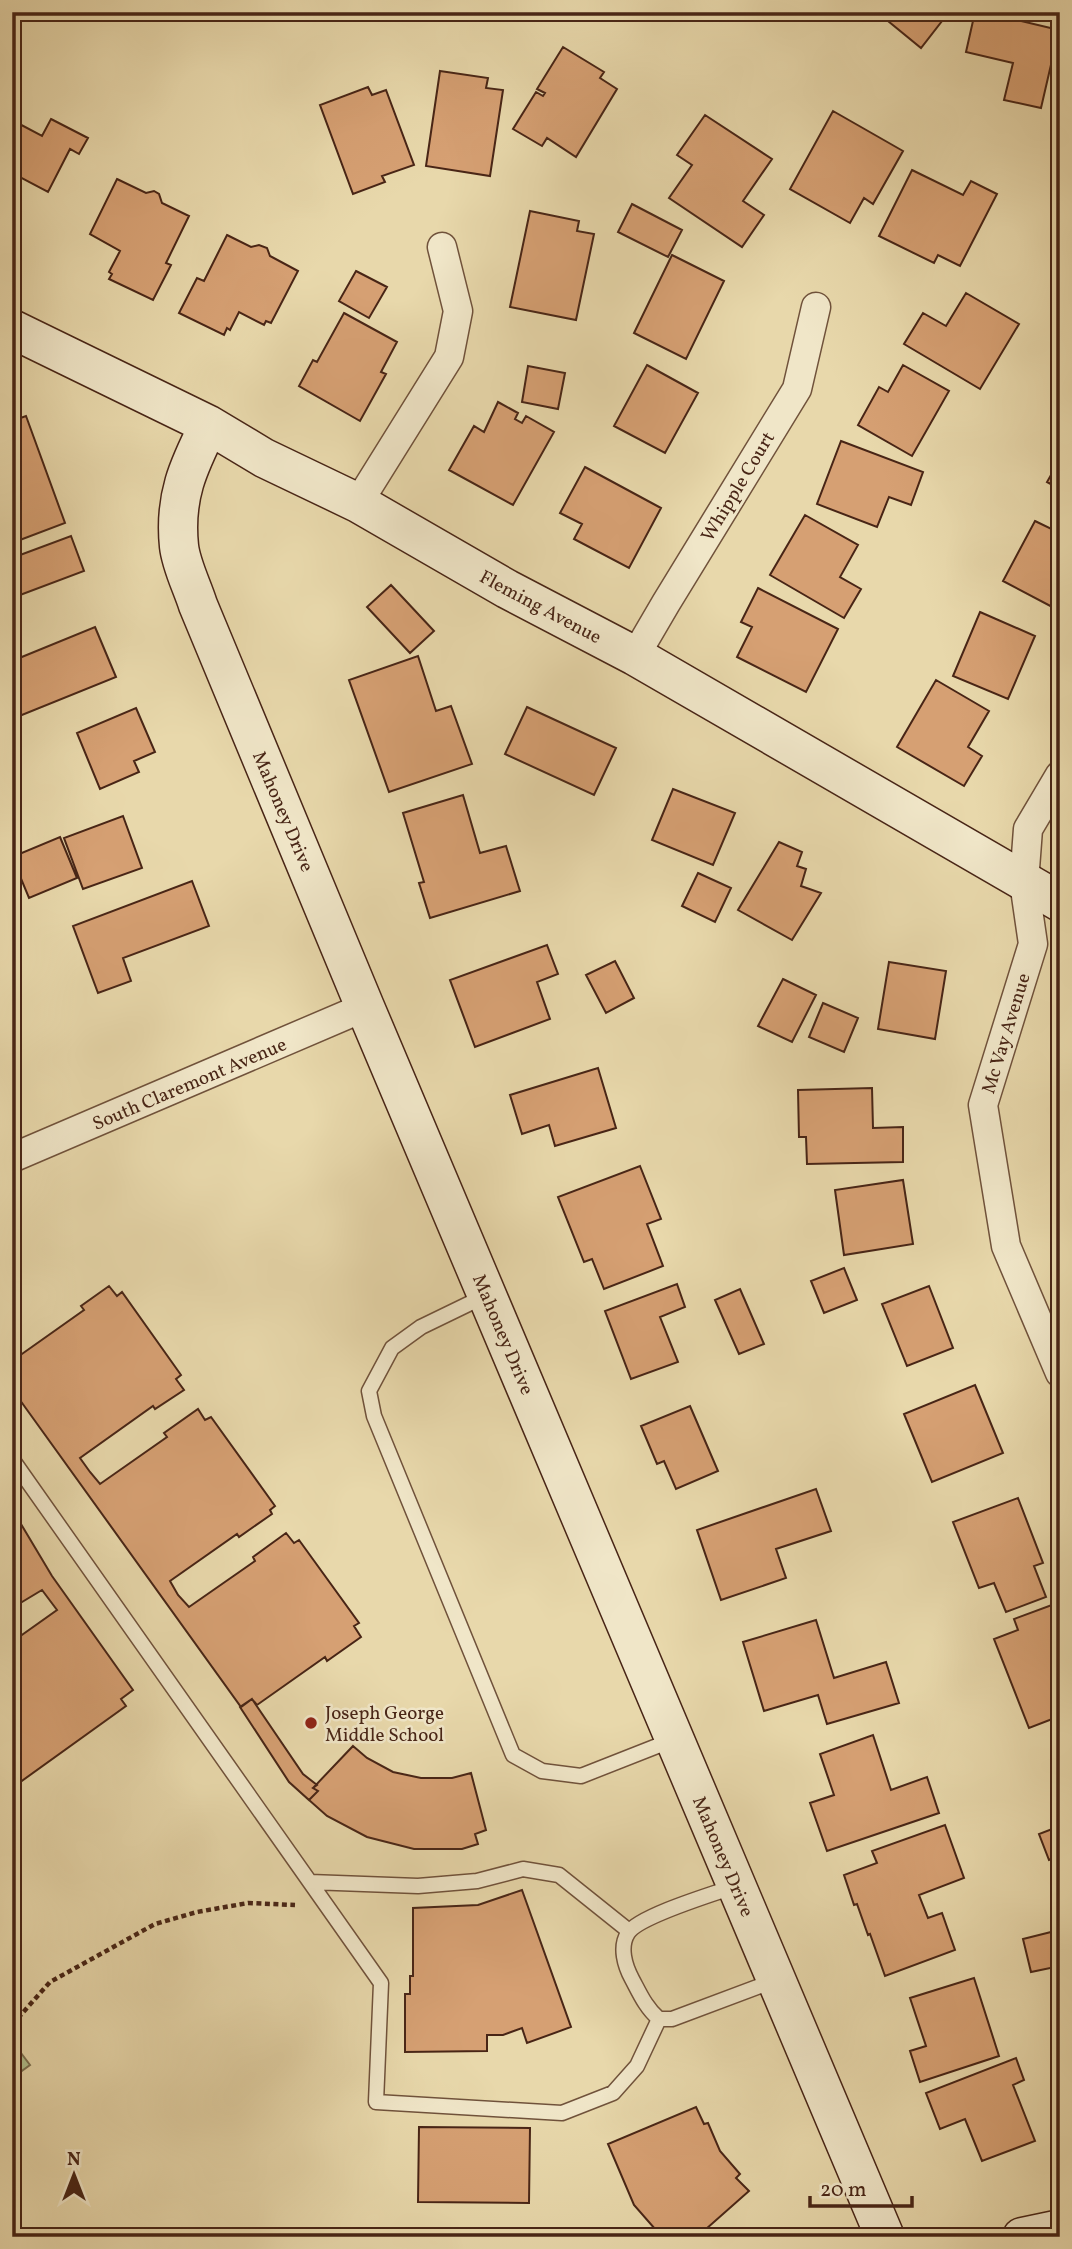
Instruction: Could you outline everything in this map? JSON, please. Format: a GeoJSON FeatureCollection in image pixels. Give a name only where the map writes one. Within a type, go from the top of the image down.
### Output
{"type":"FeatureCollection","features":[{"type":"Feature","properties":{"kind":"street"},"geometry":{"type":"LineString","coordinates":[[358,503],[449,357],[458,311],[442,247]]}},
{"type":"Feature","properties":{"kind":"street","name":"Whipple Court"},"geometry":{"type":"LineString","coordinates":[[635,656],[797,389],[816,307]]}},
{"type":"Feature","properties":{"kind":"street","name":"Fleming Avenue"},"geometry":{"type":"LineString","coordinates":[[12,329],[209,425],[264,458],[358,503],[507,589],[635,656],[1060,902]]}},
{"type":"Feature","properties":{"kind":"street","name":"Mahoney Drive"},"geometry":{"type":"LineString","coordinates":[[209,425],[191,460],[179,495],[179,548],[198,605],[885,2237]]}},
{"type":"Feature","properties":{"kind":"street","name":"Mc Vay Avenue"},"geometry":{"type":"LineString","coordinates":[[1060,775],[1028,829],[1024,882],[1033,944],[983,1105],[1006,1246],[1060,1373]]}},
{"type":"Feature","properties":{"kind":"street","name":"South Claremont Avenue"},"geometry":{"type":"LineString","coordinates":[[12,1158],[365,1007]]}},
{"type":"Feature","properties":{"kind":"street"},"geometry":{"type":"LineString","coordinates":[[1022,2237],[1060,2229]]}},
{"type":"Feature","properties":{"kind":"lane"},"geometry":{"type":"LineString","coordinates":[[488,1295],[421,1327],[392,1348],[369,1391],[374,1416],[513,1755],[542,1771],[582,1776],[675,1739]]}},
{"type":"Feature","properties":{"kind":"lane"},"geometry":{"type":"LineString","coordinates":[[12,1459],[381,1983],[376,2102],[562,2113],[612,2093],[637,2066],[659,2019]]}},
{"type":"Feature","properties":{"kind":"lane"},"geometry":{"type":"LineString","coordinates":[[310,1882],[418,1886],[477,1881],[523,1869],[559,1875],[629,1931]]}},
{"type":"Feature","properties":{"kind":"lane"},"geometry":{"type":"LineString","coordinates":[[737,1886],[645,1920],[629,1931],[623,1943],[626,1967],[649,2010],[659,2019],[671,2019],[776,1980]]}},
{"type":"Feature","properties":{"kind":"path"},"geometry":{"type":"LineString","coordinates":[[18,2018],[50,1982],[155,1924],[197,1912],[248,1903],[327,1906]]}},
{"type":"Feature","properties":{"kind":"green space"},"geometry":{"type":"Polygon","coordinates":[[[12,2041],[30,2065],[12,2078],[12,2041]]]}},
{"type":"Feature","properties":{"kind":"building"},"geometry":{"type":"Polygon","coordinates":[[[877,12],[949,12],[921,48],[877,12]]]}},
{"type":"Feature","properties":{"kind":"building"},"geometry":{"type":"Polygon","coordinates":[[[975,12],[1022,12],[1021,21],[1059,30],[1041,108],[1004,100],[1013,63],[966,52],[975,12]]]}},
{"type":"Feature","properties":{"kind":"building"},"geometry":{"type":"Polygon","coordinates":[[[563,47],[604,72],[600,78],[617,89],[576,157],[547,138],[542,146],[513,129],[536,92],[543,96],[545,93],[537,89],[563,47]]]}},
{"type":"Feature","properties":{"kind":"building"},"geometry":{"type":"Polygon","coordinates":[[[440,71],[488,78],[486,88],[503,90],[490,176],[426,166],[440,71]]]}},
{"type":"Feature","properties":{"kind":"building"},"geometry":{"type":"Polygon","coordinates":[[[368,87],[372,95],[386,90],[414,165],[382,176],[385,182],[353,194],[320,105],[368,87]]]}},
{"type":"Feature","properties":{"kind":"building"},"geometry":{"type":"Polygon","coordinates":[[[833,111],[903,151],[873,204],[864,198],[850,223],[790,189],[833,111]]]}},
{"type":"Feature","properties":{"kind":"building"},"geometry":{"type":"Polygon","coordinates":[[[705,115],[772,159],[743,201],[764,215],[742,247],[669,198],[692,165],[677,155],[705,115]]]}},
{"type":"Feature","properties":{"kind":"building"},"geometry":{"type":"Polygon","coordinates":[[[51,119],[88,138],[79,154],[70,149],[48,192],[20,177],[12,193],[12,120],[42,136],[51,119]]]}},
{"type":"Feature","properties":{"kind":"building"},"geometry":{"type":"Polygon","coordinates":[[[912,170],[963,195],[971,181],[997,194],[960,266],[938,255],[934,263],[879,236],[912,170]]]}},
{"type":"Feature","properties":{"kind":"building"},"geometry":{"type":"Polygon","coordinates":[[[117,179],[146,193],[154,191],[159,194],[162,203],[189,216],[166,263],[171,265],[153,300],[109,279],[112,274],[109,272],[120,251],[90,234],[117,179]]]}},
{"type":"Feature","properties":{"kind":"building"},"geometry":{"type":"Polygon","coordinates":[[[632,204],[682,230],[668,257],[618,232],[632,204]]]}},
{"type":"Feature","properties":{"kind":"building"},"geometry":{"type":"Polygon","coordinates":[[[530,211],[579,221],[577,231],[594,234],[576,320],[510,307],[530,211]]]}},
{"type":"Feature","properties":{"kind":"building"},"geometry":{"type":"Polygon","coordinates":[[[227,235],[251,247],[259,245],[267,248],[270,256],[298,271],[271,323],[266,321],[264,325],[239,312],[230,330],[227,328],[224,335],[179,313],[197,278],[204,281],[227,235]]]}},
{"type":"Feature","properties":{"kind":"building"},"geometry":{"type":"Polygon","coordinates":[[[672,255],[724,281],[686,359],[634,333],[672,255]]]}},
{"type":"Feature","properties":{"kind":"building"},"geometry":{"type":"Polygon","coordinates":[[[356,271],[387,287],[369,318],[339,301],[356,271]]]}},
{"type":"Feature","properties":{"kind":"building"},"geometry":{"type":"Polygon","coordinates":[[[966,293],[1019,324],[980,389],[904,344],[923,313],[946,326],[966,293]]]}},
{"type":"Feature","properties":{"kind":"building"},"geometry":{"type":"Polygon","coordinates":[[[344,313],[397,342],[381,372],[386,374],[360,421],[299,386],[313,360],[317,362],[344,313]]]}},
{"type":"Feature","properties":{"kind":"building"},"geometry":{"type":"Polygon","coordinates":[[[647,365],[698,393],[665,453],[614,426],[647,365]]]}},
{"type":"Feature","properties":{"kind":"building"},"geometry":{"type":"Polygon","coordinates":[[[903,365],[949,391],[912,456],[858,425],[879,387],[888,392],[903,365]]]}},
{"type":"Feature","properties":{"kind":"building"},"geometry":{"type":"Polygon","coordinates":[[[528,366],[565,373],[558,409],[522,402],[528,366]]]}},
{"type":"Feature","properties":{"kind":"building"},"geometry":{"type":"Polygon","coordinates":[[[498,402],[518,413],[515,419],[522,423],[526,416],[554,432],[513,505],[449,470],[474,426],[484,432],[498,402]]]}},
{"type":"Feature","properties":{"kind":"building"},"geometry":{"type":"Polygon","coordinates":[[[26,416],[65,523],[12,543],[12,421],[26,416]]]}},
{"type":"Feature","properties":{"kind":"building"},"geometry":{"type":"Polygon","coordinates":[[[841,441],[923,472],[911,505],[889,497],[877,527],[817,504],[841,441]]]}},
{"type":"Feature","properties":{"kind":"building"},"geometry":{"type":"Polygon","coordinates":[[[1060,459],[1060,489],[1047,482],[1060,459]]]}},
{"type":"Feature","properties":{"kind":"building"},"geometry":{"type":"Polygon","coordinates":[[[585,467],[661,508],[629,568],[574,539],[582,524],[560,513],[585,467]]]}},
{"type":"Feature","properties":{"kind":"building"},"geometry":{"type":"Polygon","coordinates":[[[805,515],[858,545],[840,577],[861,589],[844,618],[770,575],[805,515]]]}},
{"type":"Feature","properties":{"kind":"building"},"geometry":{"type":"Polygon","coordinates":[[[1035,521],[1060,533],[1058,610],[1003,581],[1035,521]]]}},
{"type":"Feature","properties":{"kind":"building"},"geometry":{"type":"Polygon","coordinates":[[[71,536],[84,571],[12,598],[12,558],[71,536]]]}},
{"type":"Feature","properties":{"kind":"building"},"geometry":{"type":"Polygon","coordinates":[[[391,585],[434,631],[410,653],[367,607],[391,585]]]}},
{"type":"Feature","properties":{"kind":"building"},"geometry":{"type":"Polygon","coordinates":[[[758,588],[838,629],[806,692],[737,657],[752,627],[741,622],[758,588]]]}},
{"type":"Feature","properties":{"kind":"building"},"geometry":{"type":"Polygon","coordinates":[[[980,612],[1035,636],[1008,699],[953,676],[980,612]]]}},
{"type":"Feature","properties":{"kind":"building"},"geometry":{"type":"Polygon","coordinates":[[[95,627],[116,677],[12,719],[12,661],[95,627]]]}},
{"type":"Feature","properties":{"kind":"building"},"geometry":{"type":"Polygon","coordinates":[[[418,656],[436,711],[451,706],[472,764],[389,792],[349,680],[418,656]]]}},
{"type":"Feature","properties":{"kind":"building"},"geometry":{"type":"Polygon","coordinates":[[[936,680],[989,711],[968,747],[982,756],[964,786],[897,747],[936,680]]]}},
{"type":"Feature","properties":{"kind":"building"},"geometry":{"type":"Polygon","coordinates":[[[527,707],[616,748],[594,795],[505,754],[527,707]]]}},
{"type":"Feature","properties":{"kind":"building"},"geometry":{"type":"Polygon","coordinates":[[[136,708],[155,752],[134,761],[139,772],[100,789],[77,733],[136,708]]]}},
{"type":"Feature","properties":{"kind":"building"},"geometry":{"type":"Polygon","coordinates":[[[673,789],[735,813],[713,865],[652,840],[673,789]]]}},
{"type":"Feature","properties":{"kind":"building"},"geometry":{"type":"Polygon","coordinates":[[[463,795],[480,853],[506,846],[520,891],[430,918],[419,883],[424,882],[403,813],[463,795]]]}},
{"type":"Feature","properties":{"kind":"building"},"geometry":{"type":"Polygon","coordinates":[[[123,816],[142,868],[83,889],[64,838],[123,816]]]}},
{"type":"Feature","properties":{"kind":"building"},"geometry":{"type":"Polygon","coordinates":[[[60,837],[77,878],[29,898],[12,857],[60,837]]]}},
{"type":"Feature","properties":{"kind":"building"},"geometry":{"type":"Polygon","coordinates":[[[779,842],[802,852],[797,866],[806,869],[801,886],[821,893],[792,940],[738,910],[779,842]]]}},
{"type":"Feature","properties":{"kind":"building"},"geometry":{"type":"Polygon","coordinates":[[[698,873],[731,888],[715,922],[682,906],[698,873]]]}},
{"type":"Feature","properties":{"kind":"building"},"geometry":{"type":"Polygon","coordinates":[[[192,881],[209,926],[123,958],[131,981],[98,993],[73,926],[192,881]]]}},
{"type":"Feature","properties":{"kind":"building"},"geometry":{"type":"Polygon","coordinates":[[[547,945],[558,974],[537,982],[550,1019],[475,1047],[450,980],[547,945]]]}},
{"type":"Feature","properties":{"kind":"building"},"geometry":{"type":"Polygon","coordinates":[[[615,961],[634,998],[606,1013],[586,975],[615,961]]]}},
{"type":"Feature","properties":{"kind":"building"},"geometry":{"type":"Polygon","coordinates":[[[889,962],[946,971],[935,1039],[878,1029],[889,962]]]}},
{"type":"Feature","properties":{"kind":"building"},"geometry":{"type":"Polygon","coordinates":[[[783,979],[816,995],[792,1042],[758,1026],[783,979]]]}},
{"type":"Feature","properties":{"kind":"building"},"geometry":{"type":"Polygon","coordinates":[[[823,1003],[858,1018],[844,1052],[809,1037],[823,1003]]]}},
{"type":"Feature","properties":{"kind":"building"},"geometry":{"type":"Polygon","coordinates":[[[598,1068],[616,1128],[555,1146],[549,1125],[522,1134],[510,1095],[598,1068]]]}},
{"type":"Feature","properties":{"kind":"building"},"geometry":{"type":"Polygon","coordinates":[[[872,1088],[873,1128],[903,1127],[903,1162],[807,1164],[806,1137],[799,1137],[798,1090],[872,1088]]]}},
{"type":"Feature","properties":{"kind":"building"},"geometry":{"type":"Polygon","coordinates":[[[640,1166],[661,1219],[647,1224],[663,1266],[604,1289],[592,1259],[584,1262],[558,1197],[640,1166]]]}},
{"type":"Feature","properties":{"kind":"building"},"geometry":{"type":"Polygon","coordinates":[[[903,1180],[913,1244],[844,1255],[835,1190],[903,1180]]]}},
{"type":"Feature","properties":{"kind":"building"},"geometry":{"type":"Polygon","coordinates":[[[844,1268],[857,1300],[824,1313],[811,1281],[844,1268]]]}},
{"type":"Feature","properties":{"kind":"building"},"geometry":{"type":"Polygon","coordinates":[[[677,1284],[685,1307],[660,1317],[678,1362],[631,1379],[605,1311],[677,1284]]]}},
{"type":"Feature","properties":{"kind":"building"},"geometry":{"type":"Polygon","coordinates":[[[109,1286],[117,1296],[122,1292],[181,1375],[176,1379],[184,1390],[155,1409],[153,1406],[80,1458],[90,1472],[100,1484],[167,1437],[164,1433],[198,1409],[205,1420],[211,1417],[275,1506],[270,1510],[272,1514],[239,1537],[237,1534],[170,1581],[178,1595],[189,1607],[255,1561],[253,1557],[286,1533],[294,1543],[299,1540],[359,1623],[354,1626],[361,1637],[327,1661],[325,1657],[257,1705],[252,1699],[241,1707],[12,1389],[12,1371],[16,1369],[12,1361],[84,1310],[81,1306],[109,1286]]]}},
{"type":"Feature","properties":{"kind":"building"},"geometry":{"type":"Polygon","coordinates":[[[929,1286],[953,1348],[907,1366],[882,1304],[929,1286]]]}},
{"type":"Feature","properties":{"kind":"building"},"geometry":{"type":"Polygon","coordinates":[[[740,1289],[764,1344],[739,1354],[715,1300],[740,1289]]]}},
{"type":"Feature","properties":{"kind":"building"},"geometry":{"type":"Polygon","coordinates":[[[975,1385],[1003,1453],[932,1482],[904,1414],[975,1385]]]}},
{"type":"Feature","properties":{"kind":"building"},"geometry":{"type":"Polygon","coordinates":[[[690,1406],[718,1471],[676,1489],[664,1461],[657,1464],[641,1426],[690,1406]]]}},
{"type":"Feature","properties":{"kind":"building"},"geometry":{"type":"Polygon","coordinates":[[[816,1489],[831,1531],[776,1549],[786,1578],[721,1600],[697,1530],[816,1489]]]}},
{"type":"Feature","properties":{"kind":"building"},"geometry":{"type":"Polygon","coordinates":[[[1018,1498],[1043,1563],[1034,1566],[1046,1597],[1006,1612],[994,1583],[979,1588],[953,1522],[1018,1498]]]}},
{"type":"Feature","properties":{"kind":"building"},"geometry":{"type":"Polygon","coordinates":[[[12,1509],[52,1576],[133,1690],[121,1699],[126,1706],[12,1788],[12,1642],[57,1610],[42,1590],[12,1608],[12,1509]]]}},
{"type":"Feature","properties":{"kind":"building"},"geometry":{"type":"Polygon","coordinates":[[[1060,1602],[1060,1716],[1029,1728],[994,1639],[1018,1630],[1014,1619],[1060,1602]]]}},
{"type":"Feature","properties":{"kind":"building"},"geometry":{"type":"Polygon","coordinates":[[[816,1620],[834,1678],[886,1662],[899,1703],[827,1724],[818,1695],[764,1711],[743,1642],[816,1620]]]}},
{"type":"Feature","properties":{"kind":"building"},"geometry":{"type":"Polygon","coordinates":[[[252,1699],[303,1774],[317,1785],[313,1788],[318,1791],[309,1800],[289,1782],[240,1707],[252,1699]]]}},
{"type":"Feature","properties":{"kind":"building"},"geometry":{"type":"Polygon","coordinates":[[[873,1735],[891,1790],[927,1777],[939,1813],[827,1851],[810,1803],[834,1795],[820,1754],[873,1735]]]}},
{"type":"Feature","properties":{"kind":"building"},"geometry":{"type":"Polygon","coordinates":[[[353,1746],[367,1758],[393,1772],[421,1778],[452,1778],[471,1773],[486,1830],[475,1834],[478,1844],[462,1849],[414,1849],[367,1837],[327,1816],[309,1800],[318,1791],[313,1788],[353,1746]]]}},
{"type":"Feature","properties":{"kind":"building"},"geometry":{"type":"Polygon","coordinates":[[[945,1825],[964,1878],[919,1895],[928,1918],[942,1913],[955,1950],[885,1976],[844,1875],[877,1863],[872,1851],[945,1825]]]}},
{"type":"Feature","properties":{"kind":"building"},"geometry":{"type":"Polygon","coordinates":[[[1060,1826],[1060,1856],[1049,1860],[1039,1834],[1060,1826]]]}},
{"type":"Feature","properties":{"kind":"building"},"geometry":{"type":"Polygon","coordinates":[[[522,1890],[571,2027],[527,2043],[522,2028],[503,2035],[487,2035],[487,2051],[405,2052],[405,1994],[410,1994],[410,1976],[413,1976],[413,1908],[478,1905],[522,1890]]]}},
{"type":"Feature","properties":{"kind":"building"},"geometry":{"type":"Polygon","coordinates":[[[1055,1931],[1060,1966],[1031,1972],[1023,1939],[1055,1931]]]}},
{"type":"Feature","properties":{"kind":"building"},"geometry":{"type":"Polygon","coordinates":[[[974,1978],[999,2056],[920,2082],[910,2051],[926,2046],[910,1998],[974,1978]]]}},
{"type":"Feature","properties":{"kind":"building"},"geometry":{"type":"Polygon","coordinates":[[[1016,2058],[1024,2080],[1013,2085],[1035,2141],[982,2161],[965,2119],[940,2129],[926,2093],[1016,2058]]]}},
{"type":"Feature","properties":{"kind":"building"},"geometry":{"type":"Polygon","coordinates":[[[696,2107],[704,2124],[708,2123],[720,2151],[740,2174],[736,2178],[749,2191],[697,2237],[662,2237],[634,2205],[608,2144],[696,2107]]]}},
{"type":"Feature","properties":{"kind":"building"},"geometry":{"type":"Polygon","coordinates":[[[419,2127],[530,2128],[529,2203],[418,2202],[419,2127]]]}},
{"type":"Feature","properties":{"kind":"place","name":"Joseph George Middle School"},"geometry":{"type":"Point","coordinates":[311,1723]}}]}
